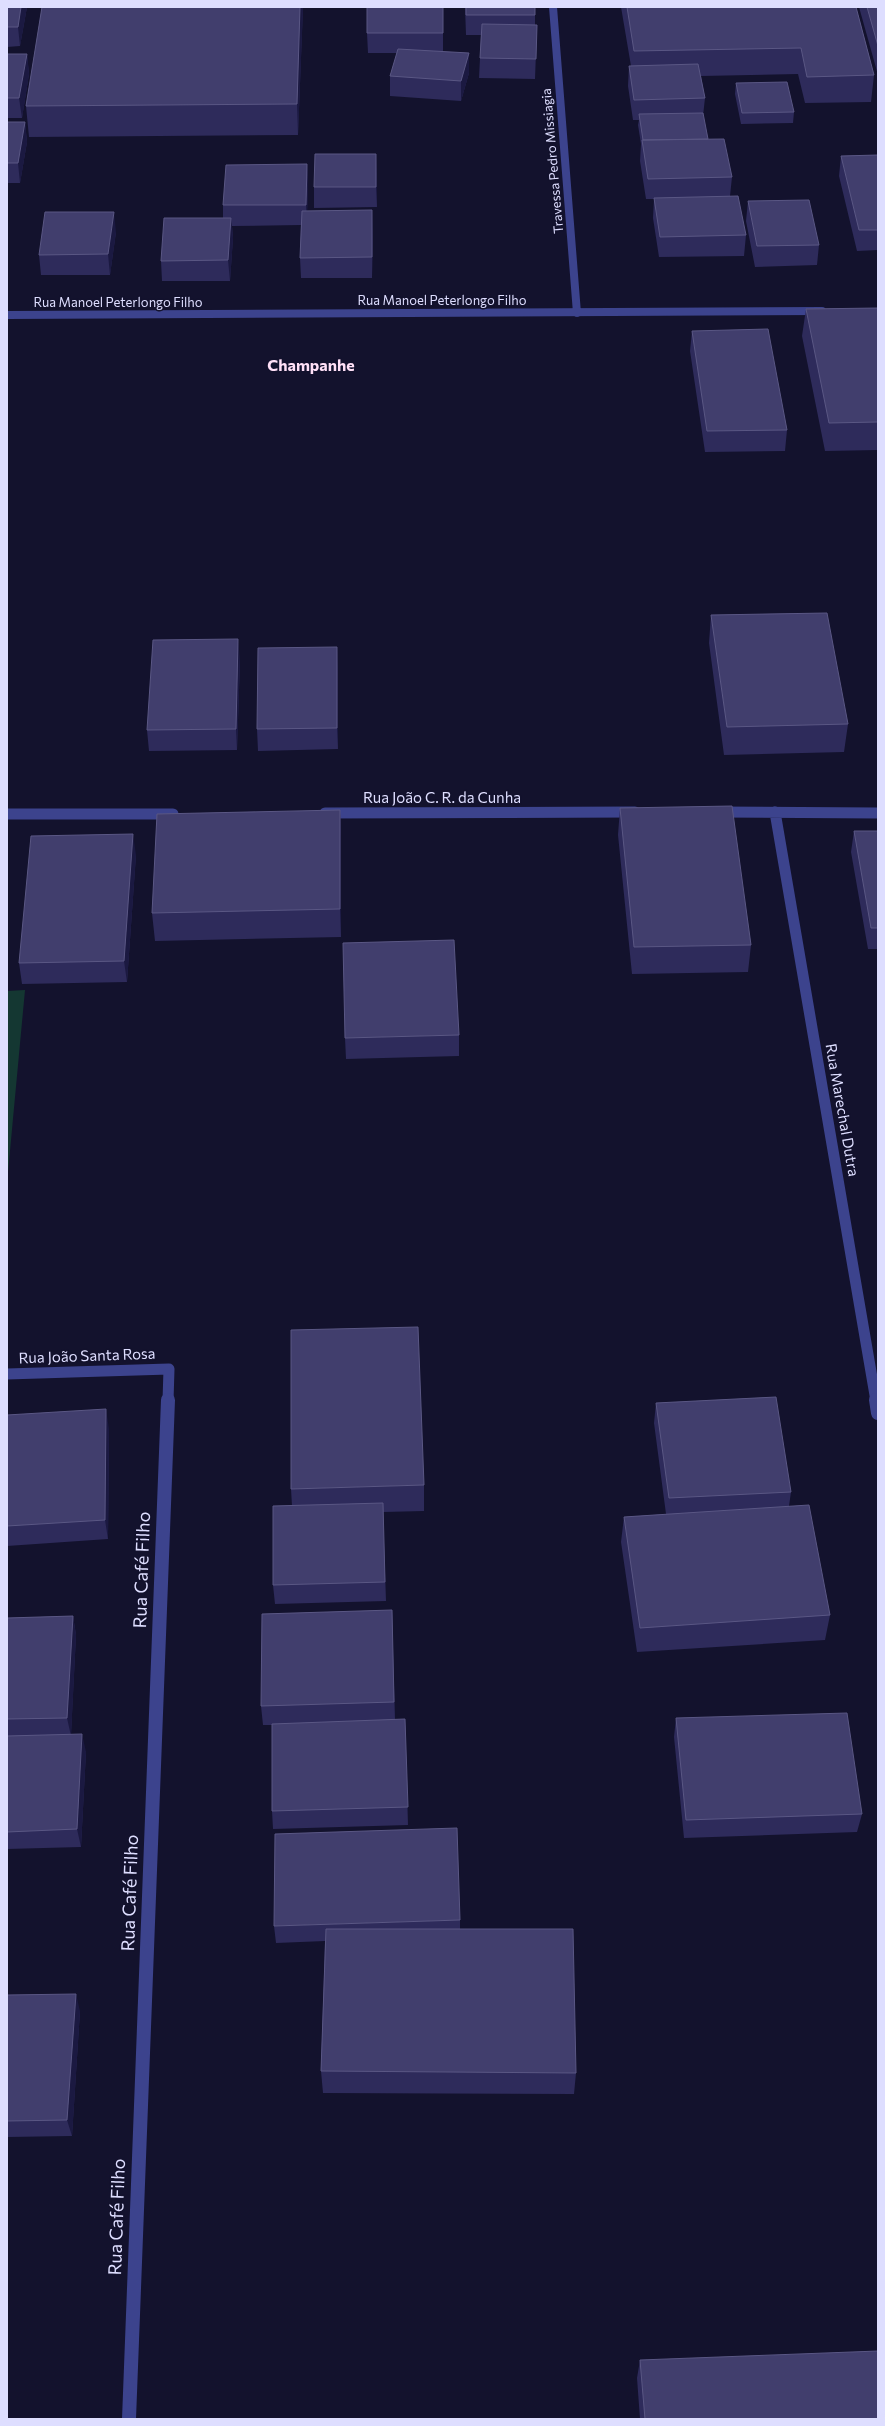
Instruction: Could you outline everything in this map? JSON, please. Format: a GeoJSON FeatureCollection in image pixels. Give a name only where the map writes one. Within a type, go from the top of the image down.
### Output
{"type":"FeatureCollection","features":[{"type":"Feature","properties":{"kind":"street","name":"Travessa Pedro Missiagia"},"geometry":{"type":"LineString","coordinates":[[553,7],[577,313]]}},
{"type":"Feature","properties":{"kind":"street","name":"Rua Manoel Peterlongo Filho"},"geometry":{"type":"LineString","coordinates":[[7,315],[830,311]]}},
{"type":"Feature","properties":{"kind":"street","name":"Rua João C. R. da Cunha"},"geometry":{"type":"LineString","coordinates":[[316,813],[648,812]]}},
{"type":"Feature","properties":{"kind":"street"},"geometry":{"type":"LineString","coordinates":[[704,812],[878,813]]}},
{"type":"Feature","properties":{"kind":"street","name":"Rua Marechal Dutra"},"geometry":{"type":"LineString","coordinates":[[775,812],[878,1413]]}},
{"type":"Feature","properties":{"kind":"street"},"geometry":{"type":"LineString","coordinates":[[7,814],[181,814]]}},
{"type":"Feature","properties":{"kind":"street","name":"Rua João Santa Rosa"},"geometry":{"type":"LineString","coordinates":[[7,1374],[169,1369]]}},
{"type":"Feature","properties":{"kind":"street","name":"Rua Café Filho"},"geometry":{"type":"LineString","coordinates":[[129,2419],[169,1369]]}},
{"type":"Feature","properties":{"kind":"green space"},"geometry":{"type":"Polygon","coordinates":[[[25,990],[7,1183],[7,991],[25,990]]]}},
{"type":"Feature","properties":{"kind":"building"},"geometry":{"type":"Polygon","coordinates":[[[7,7],[21,7],[18,27],[7,27],[7,7]]]}},
{"type":"Feature","properties":{"kind":"building"},"geometry":{"type":"Polygon","coordinates":[[[42,7],[300,7],[297,104],[26,106],[42,7]]]}},
{"type":"Feature","properties":{"kind":"building"},"geometry":{"type":"Polygon","coordinates":[[[367,7],[443,7],[443,33],[367,33],[367,7]]]}},
{"type":"Feature","properties":{"kind":"building"},"geometry":{"type":"Polygon","coordinates":[[[466,7],[535,7],[535,15],[466,15],[466,7]]]}},
{"type":"Feature","properties":{"kind":"building"},"geometry":{"type":"Polygon","coordinates":[[[627,7],[856,7],[874,75],[807,77],[801,48],[634,51],[627,7]]]}},
{"type":"Feature","properties":{"kind":"building"},"geometry":{"type":"Polygon","coordinates":[[[867,7],[878,7],[878,46],[867,7]]]}},
{"type":"Feature","properties":{"kind":"building"},"geometry":{"type":"Polygon","coordinates":[[[482,24],[537,25],[536,59],[480,58],[482,24]]]}},
{"type":"Feature","properties":{"kind":"building"},"geometry":{"type":"Polygon","coordinates":[[[398,49],[469,53],[461,81],[390,76],[398,49]]]}},
{"type":"Feature","properties":{"kind":"building"},"geometry":{"type":"Polygon","coordinates":[[[7,54],[27,54],[19,98],[7,98],[7,54]]]}},
{"type":"Feature","properties":{"kind":"building"},"geometry":{"type":"Polygon","coordinates":[[[698,64],[705,98],[634,100],[629,66],[698,64]]]}},
{"type":"Feature","properties":{"kind":"building"},"geometry":{"type":"Polygon","coordinates":[[[787,82],[794,112],[742,113],[736,83],[787,82]]]}},
{"type":"Feature","properties":{"kind":"building"},"geometry":{"type":"Polygon","coordinates":[[[703,113],[708,139],[643,140],[639,114],[703,113]]]}},
{"type":"Feature","properties":{"kind":"building"},"geometry":{"type":"Polygon","coordinates":[[[7,122],[25,122],[18,163],[7,163],[7,122]]]}},
{"type":"Feature","properties":{"kind":"building"},"geometry":{"type":"Polygon","coordinates":[[[724,139],[732,177],[648,179],[642,140],[724,139]]]}},
{"type":"Feature","properties":{"kind":"building"},"geometry":{"type":"Polygon","coordinates":[[[315,154],[376,154],[376,187],[314,187],[315,154]]]}},
{"type":"Feature","properties":{"kind":"building"},"geometry":{"type":"Polygon","coordinates":[[[878,155],[878,230],[859,230],[841,156],[878,155]]]}},
{"type":"Feature","properties":{"kind":"building"},"geometry":{"type":"Polygon","coordinates":[[[307,164],[306,205],[223,205],[226,165],[307,164]]]}},
{"type":"Feature","properties":{"kind":"building"},"geometry":{"type":"Polygon","coordinates":[[[738,196],[746,235],[660,237],[654,198],[738,196]]]}},
{"type":"Feature","properties":{"kind":"building"},"geometry":{"type":"Polygon","coordinates":[[[809,200],[819,245],[757,246],[748,201],[809,200]]]}},
{"type":"Feature","properties":{"kind":"building"},"geometry":{"type":"Polygon","coordinates":[[[372,210],[372,257],[300,258],[302,211],[372,210]]]}},
{"type":"Feature","properties":{"kind":"building"},"geometry":{"type":"Polygon","coordinates":[[[45,212],[114,212],[108,254],[39,255],[45,212]]]}},
{"type":"Feature","properties":{"kind":"building"},"geometry":{"type":"Polygon","coordinates":[[[164,218],[231,218],[228,260],[161,261],[164,218]]]}},
{"type":"Feature","properties":{"kind":"building"},"geometry":{"type":"Polygon","coordinates":[[[878,308],[878,422],[829,423],[806,309],[878,308]]]}},
{"type":"Feature","properties":{"kind":"building"},"geometry":{"type":"Polygon","coordinates":[[[768,329],[787,430],[707,431],[692,331],[768,329]]]}},
{"type":"Feature","properties":{"kind":"building"},"geometry":{"type":"Polygon","coordinates":[[[827,613],[848,724],[727,727],[711,615],[827,613]]]}},
{"type":"Feature","properties":{"kind":"building"},"geometry":{"type":"Polygon","coordinates":[[[238,639],[236,729],[147,730],[153,640],[238,639]]]}},
{"type":"Feature","properties":{"kind":"building"},"geometry":{"type":"Polygon","coordinates":[[[337,647],[337,728],[257,729],[258,648],[337,647]]]}},
{"type":"Feature","properties":{"kind":"building"},"geometry":{"type":"Polygon","coordinates":[[[732,806],[751,945],[634,947],[620,808],[732,806]]]}},
{"type":"Feature","properties":{"kind":"building"},"geometry":{"type":"Polygon","coordinates":[[[340,810],[340,909],[152,913],[157,814],[340,810]]]}},
{"type":"Feature","properties":{"kind":"building"},"geometry":{"type":"Polygon","coordinates":[[[854,831],[878,831],[878,928],[871,928],[854,831]]]}},
{"type":"Feature","properties":{"kind":"building"},"geometry":{"type":"Polygon","coordinates":[[[133,834],[124,961],[19,963],[31,836],[133,834]]]}},
{"type":"Feature","properties":{"kind":"building"},"geometry":{"type":"Polygon","coordinates":[[[454,940],[459,1035],[345,1038],[343,943],[454,940]]]}},
{"type":"Feature","properties":{"kind":"building"},"geometry":{"type":"Polygon","coordinates":[[[418,1327],[424,1485],[291,1489],[291,1330],[418,1327]]]}},
{"type":"Feature","properties":{"kind":"building"},"geometry":{"type":"Polygon","coordinates":[[[776,1397],[791,1492],[669,1498],[656,1403],[776,1397]]]}},
{"type":"Feature","properties":{"kind":"building"},"geometry":{"type":"Polygon","coordinates":[[[106,1409],[105,1520],[7,1526],[7,1415],[106,1409]]]}},
{"type":"Feature","properties":{"kind":"building"},"geometry":{"type":"Polygon","coordinates":[[[383,1503],[385,1582],[273,1585],[273,1506],[383,1503]]]}},
{"type":"Feature","properties":{"kind":"building"},"geometry":{"type":"Polygon","coordinates":[[[809,1505],[830,1615],[640,1628],[624,1517],[809,1505]]]}},
{"type":"Feature","properties":{"kind":"building"},"geometry":{"type":"Polygon","coordinates":[[[392,1610],[394,1702],[261,1706],[262,1614],[392,1610]]]}},
{"type":"Feature","properties":{"kind":"building"},"geometry":{"type":"Polygon","coordinates":[[[73,1616],[67,1718],[7,1719],[7,1618],[73,1616]]]}},
{"type":"Feature","properties":{"kind":"building"},"geometry":{"type":"Polygon","coordinates":[[[847,1713],[862,1814],[686,1820],[676,1718],[847,1713]]]}},
{"type":"Feature","properties":{"kind":"building"},"geometry":{"type":"Polygon","coordinates":[[[405,1719],[408,1807],[272,1811],[272,1724],[405,1719]]]}},
{"type":"Feature","properties":{"kind":"building"},"geometry":{"type":"Polygon","coordinates":[[[82,1734],[77,1829],[7,1832],[7,1736],[82,1734]]]}},
{"type":"Feature","properties":{"kind":"building"},"geometry":{"type":"Polygon","coordinates":[[[457,1828],[460,1920],[274,1926],[275,1834],[457,1828]]]}},
{"type":"Feature","properties":{"kind":"building"},"geometry":{"type":"Polygon","coordinates":[[[326,1929],[573,1929],[576,2073],[321,2071],[326,1929]]]}},
{"type":"Feature","properties":{"kind":"building"},"geometry":{"type":"Polygon","coordinates":[[[76,1994],[67,2120],[7,2121],[7,1995],[76,1994]]]}},
{"type":"Feature","properties":{"kind":"building"},"geometry":{"type":"Polygon","coordinates":[[[878,2351],[878,2419],[645,2419],[640,2360],[878,2351]]]}},
{"type":"Feature","properties":{"kind":"district","name":"Champanhe"},"geometry":{"type":"Point","coordinates":[311,365]}}]}
